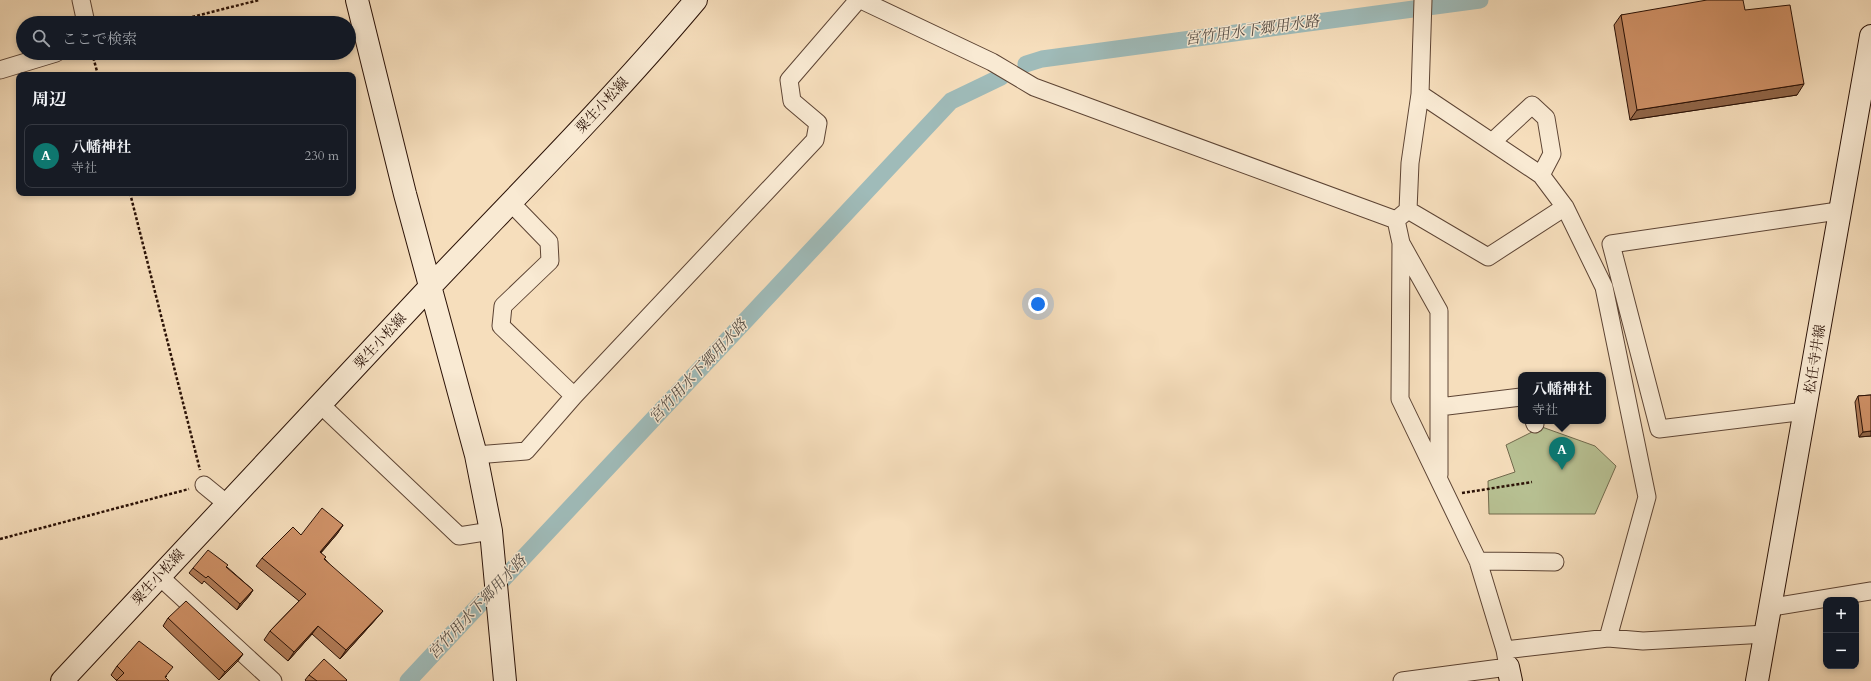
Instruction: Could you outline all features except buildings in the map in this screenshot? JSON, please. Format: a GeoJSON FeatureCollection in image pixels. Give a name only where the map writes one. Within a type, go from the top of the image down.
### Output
{"type":"FeatureCollection","features":[{"type":"Feature","properties":{"kind":"main road"},"geometry":{"type":"LineString","coordinates":[[357,0],[430,287],[476,455],[491,531],[506,681]]}},
{"type":"Feature","properties":{"kind":"main road","name":"粟生小松線"},"geometry":{"type":"LineString","coordinates":[[62,681],[226,503],[511,203],[659,44],[696,0]]}},
{"type":"Feature","properties":{"kind":"main road","name":"松任寺井線"},"geometry":{"type":"LineString","coordinates":[[1757,681],[1772,607],[1806,411],[1838,211],[1871,36]]}},
{"type":"Feature","properties":{"kind":"street"},"geometry":{"type":"LineString","coordinates":[[82,0],[85,16]]}},
{"type":"Feature","properties":{"kind":"street"},"geometry":{"type":"LineString","coordinates":[[476,455],[526,451],[574,396],[816,140],[818,123],[792,101],[789,80],[858,0]]}},
{"type":"Feature","properties":{"kind":"street"},"geometry":{"type":"LineString","coordinates":[[861,0],[992,62],[1034,87],[1402,215],[1488,257],[1565,207]]}},
{"type":"Feature","properties":{"kind":"street"},"geometry":{"type":"LineString","coordinates":[[1423,0],[1420,94],[1402,215],[1400,399],[1478,561],[1508,666]]}},
{"type":"Feature","properties":{"kind":"street"},"geometry":{"type":"LineString","coordinates":[[0,70],[33,60]]}},
{"type":"Feature","properties":{"kind":"street"},"geometry":{"type":"LineString","coordinates":[[1420,94],[1541,175],[1565,207],[1604,287],[1647,497],[1608,638]]}},
{"type":"Feature","properties":{"kind":"street"},"geometry":{"type":"LineString","coordinates":[[1492,142],[1532,105],[1546,118],[1552,154],[1541,175]]}},
{"type":"Feature","properties":{"kind":"street"},"geometry":{"type":"LineString","coordinates":[[511,203],[549,242],[550,261],[503,306],[501,326],[574,396]]}},
{"type":"Feature","properties":{"kind":"street"},"geometry":{"type":"LineString","coordinates":[[1806,411],[1659,429],[1611,244],[1838,211]]}},
{"type":"Feature","properties":{"kind":"street"},"geometry":{"type":"LineString","coordinates":[[1401,243],[1439,311],[1439,479]]}},
{"type":"Feature","properties":{"kind":"street"},"geometry":{"type":"LineString","coordinates":[[1439,407],[1518,397]]}},
{"type":"Feature","properties":{"kind":"street"},"geometry":{"type":"LineString","coordinates":[[320,404],[459,536],[491,531]]}},
{"type":"Feature","properties":{"kind":"street"},"geometry":{"type":"LineString","coordinates":[[204,485],[226,503]]}},
{"type":"Feature","properties":{"kind":"street"},"geometry":{"type":"LineString","coordinates":[[1478,561],[1554,562]]}},
{"type":"Feature","properties":{"kind":"street"},"geometry":{"type":"LineString","coordinates":[[159,576],[273,681]]}},
{"type":"Feature","properties":{"kind":"street"},"geometry":{"type":"LineString","coordinates":[[1772,607],[1871,591]]}},
{"type":"Feature","properties":{"kind":"street"},"geometry":{"type":"LineString","coordinates":[[1402,681],[1508,666],[1608,638],[1643,642],[1766,634]]}},
{"type":"Feature","properties":{"kind":"path"},"geometry":{"type":"LineString","coordinates":[[196,16],[259,0]]}},
{"type":"Feature","properties":{"kind":"path"},"geometry":{"type":"LineString","coordinates":[[94,60],[97,72]]}},
{"type":"Feature","properties":{"kind":"path"},"geometry":{"type":"LineString","coordinates":[[0,539],[204,485],[131,196]]}},
{"type":"Feature","properties":{"kind":"path"},"geometry":{"type":"LineString","coordinates":[[1448,496],[1532,482]]}},
{"type":"Feature","properties":{"kind":"green space"},"geometry":{"type":"Polygon","coordinates":[[[1542,427],[1595,446],[1616,466],[1595,514],[1489,514],[1488,481],[1515,472],[1506,445],[1542,427]]]}},
{"type":"Feature","properties":{"kind":"waterway","name":"宮竹用水下郷用水路"},"geometry":{"type":"LineString","coordinates":[[1026,64],[1042,59],[1480,0]]}},
{"type":"Feature","properties":{"kind":"waterway","name":"宮竹用水下郷用水路"},"geometry":{"type":"LineString","coordinates":[[408,681],[951,101],[1001,77]]}},
{"type":"Feature","properties":{"kind":"place","name":"八幡神社"},"geometry":{"type":"Point","coordinates":[1562,470]}}]}
